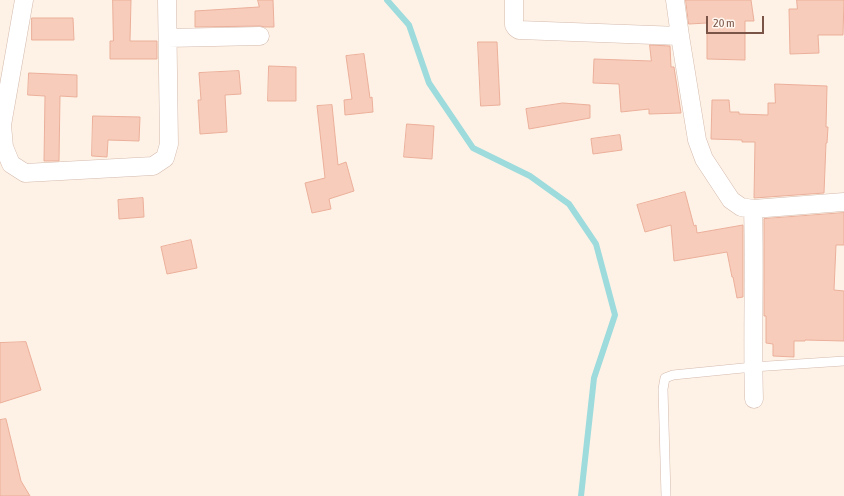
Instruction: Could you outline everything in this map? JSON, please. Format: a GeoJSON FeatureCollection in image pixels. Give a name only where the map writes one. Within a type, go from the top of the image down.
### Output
{"type":"FeatureCollection","features":[{"type":"Feature","properties":{"kind":"street"},"geometry":{"type":"LineString","coordinates":[[24,0],[2,126],[4,147],[11,164],[25,173],[153,166],[165,158],[169,144],[167,0]]}},
{"type":"Feature","properties":{"kind":"street"},"geometry":{"type":"LineString","coordinates":[[514,0],[514,25],[519,30],[680,36]]}},
{"type":"Feature","properties":{"kind":"street"},"geometry":{"type":"LineString","coordinates":[[675,0],[697,140],[704,159],[731,200],[741,207],[753,209],[844,202]]}},
{"type":"Feature","properties":{"kind":"street"},"geometry":{"type":"LineString","coordinates":[[168,38],[260,36]]}},
{"type":"Feature","properties":{"kind":"street"},"geometry":{"type":"LineString","coordinates":[[753,209],[754,399]]}},
{"type":"Feature","properties":{"kind":"lane"},"geometry":{"type":"LineString","coordinates":[[666,496],[663,389],[665,378],[673,375],[753,367],[844,361]]}},
{"type":"Feature","properties":{"kind":"building"},"geometry":{"type":"Polygon","coordinates":[[[113,0],[131,0],[130,41],[157,41],[157,59],[110,59],[110,41],[113,41],[113,0]]]}},
{"type":"Feature","properties":{"kind":"building"},"geometry":{"type":"Polygon","coordinates":[[[258,0],[273,0],[274,27],[195,27],[195,11],[259,7],[258,0]]]}},
{"type":"Feature","properties":{"kind":"building"},"geometry":{"type":"Polygon","coordinates":[[[686,0],[751,0],[754,21],[745,21],[745,60],[707,59],[707,23],[689,24],[686,0]]]}},
{"type":"Feature","properties":{"kind":"building"},"geometry":{"type":"Polygon","coordinates":[[[797,0],[844,0],[843,35],[818,35],[819,53],[790,54],[789,9],[797,9],[797,0]]]}},
{"type":"Feature","properties":{"kind":"building"},"geometry":{"type":"Polygon","coordinates":[[[32,18],[73,18],[74,40],[32,40],[32,18]]]}},
{"type":"Feature","properties":{"kind":"building"},"geometry":{"type":"Polygon","coordinates":[[[478,42],[497,42],[500,105],[481,106],[478,42]]]}},
{"type":"Feature","properties":{"kind":"building"},"geometry":{"type":"Polygon","coordinates":[[[650,45],[670,46],[671,67],[674,67],[681,113],[649,114],[649,109],[621,112],[619,84],[593,83],[594,59],[651,61],[650,45]]]}},
{"type":"Feature","properties":{"kind":"building"},"geometry":{"type":"Polygon","coordinates":[[[364,54],[370,98],[372,97],[373,112],[345,115],[344,100],[352,99],[346,56],[364,54]]]}},
{"type":"Feature","properties":{"kind":"building"},"geometry":{"type":"Polygon","coordinates":[[[269,66],[296,67],[296,101],[268,101],[269,66]]]}},
{"type":"Feature","properties":{"kind":"building"},"geometry":{"type":"Polygon","coordinates":[[[239,71],[241,94],[225,95],[227,132],[200,134],[198,100],[201,100],[199,73],[239,71]]]}},
{"type":"Feature","properties":{"kind":"building"},"geometry":{"type":"Polygon","coordinates":[[[29,73],[77,75],[77,97],[60,96],[59,161],[44,161],[45,96],[28,95],[29,73]]]}},
{"type":"Feature","properties":{"kind":"building"},"geometry":{"type":"Polygon","coordinates":[[[775,84],[827,86],[826,127],[828,127],[824,193],[754,198],[755,142],[711,139],[712,100],[729,100],[730,112],[739,112],[739,114],[768,115],[768,103],[775,103],[775,84]]]}},
{"type":"Feature","properties":{"kind":"building"},"geometry":{"type":"Polygon","coordinates":[[[563,103],[590,105],[590,118],[529,129],[526,109],[563,103]]]}},
{"type":"Feature","properties":{"kind":"building"},"geometry":{"type":"Polygon","coordinates":[[[332,105],[338,165],[346,162],[354,191],[329,199],[331,209],[312,213],[305,183],[325,178],[317,106],[332,105]]]}},
{"type":"Feature","properties":{"kind":"building"},"geometry":{"type":"Polygon","coordinates":[[[93,116],[140,117],[139,141],[108,140],[107,157],[92,156],[93,116]]]}},
{"type":"Feature","properties":{"kind":"building"},"geometry":{"type":"Polygon","coordinates":[[[407,124],[434,126],[432,159],[404,157],[407,124]]]}},
{"type":"Feature","properties":{"kind":"building"},"geometry":{"type":"Polygon","coordinates":[[[620,135],[622,150],[593,154],[591,139],[620,135]]]}},
{"type":"Feature","properties":{"kind":"building"},"geometry":{"type":"Polygon","coordinates":[[[685,192],[694,226],[696,225],[697,233],[743,225],[743,297],[737,298],[727,252],[674,261],[671,225],[645,232],[637,205],[685,192]]]}},
{"type":"Feature","properties":{"kind":"building"},"geometry":{"type":"Polygon","coordinates":[[[143,198],[144,217],[119,219],[118,200],[143,198]]]}},
{"type":"Feature","properties":{"kind":"building"},"geometry":{"type":"Polygon","coordinates":[[[844,213],[844,245],[836,245],[834,290],[844,291],[844,341],[794,341],[794,357],[773,356],[773,344],[766,343],[766,316],[764,316],[764,219],[844,213]]]}},
{"type":"Feature","properties":{"kind":"building"},"geometry":{"type":"Polygon","coordinates":[[[191,240],[197,268],[167,274],[161,247],[191,240]]]}},
{"type":"Feature","properties":{"kind":"building"},"geometry":{"type":"Polygon","coordinates":[[[26,342],[41,390],[0,403],[0,343],[26,342]]]}},
{"type":"Feature","properties":{"kind":"building"},"geometry":{"type":"Polygon","coordinates":[[[6,419],[21,481],[30,496],[0,496],[0,420],[6,419]]]}},
{"type":"Feature","properties":{"kind":"waterway"},"geometry":{"type":"LineString","coordinates":[[387,0],[409,25],[429,83],[473,148],[530,176],[569,204],[596,244],[615,315],[594,378],[581,496]]}}]}
